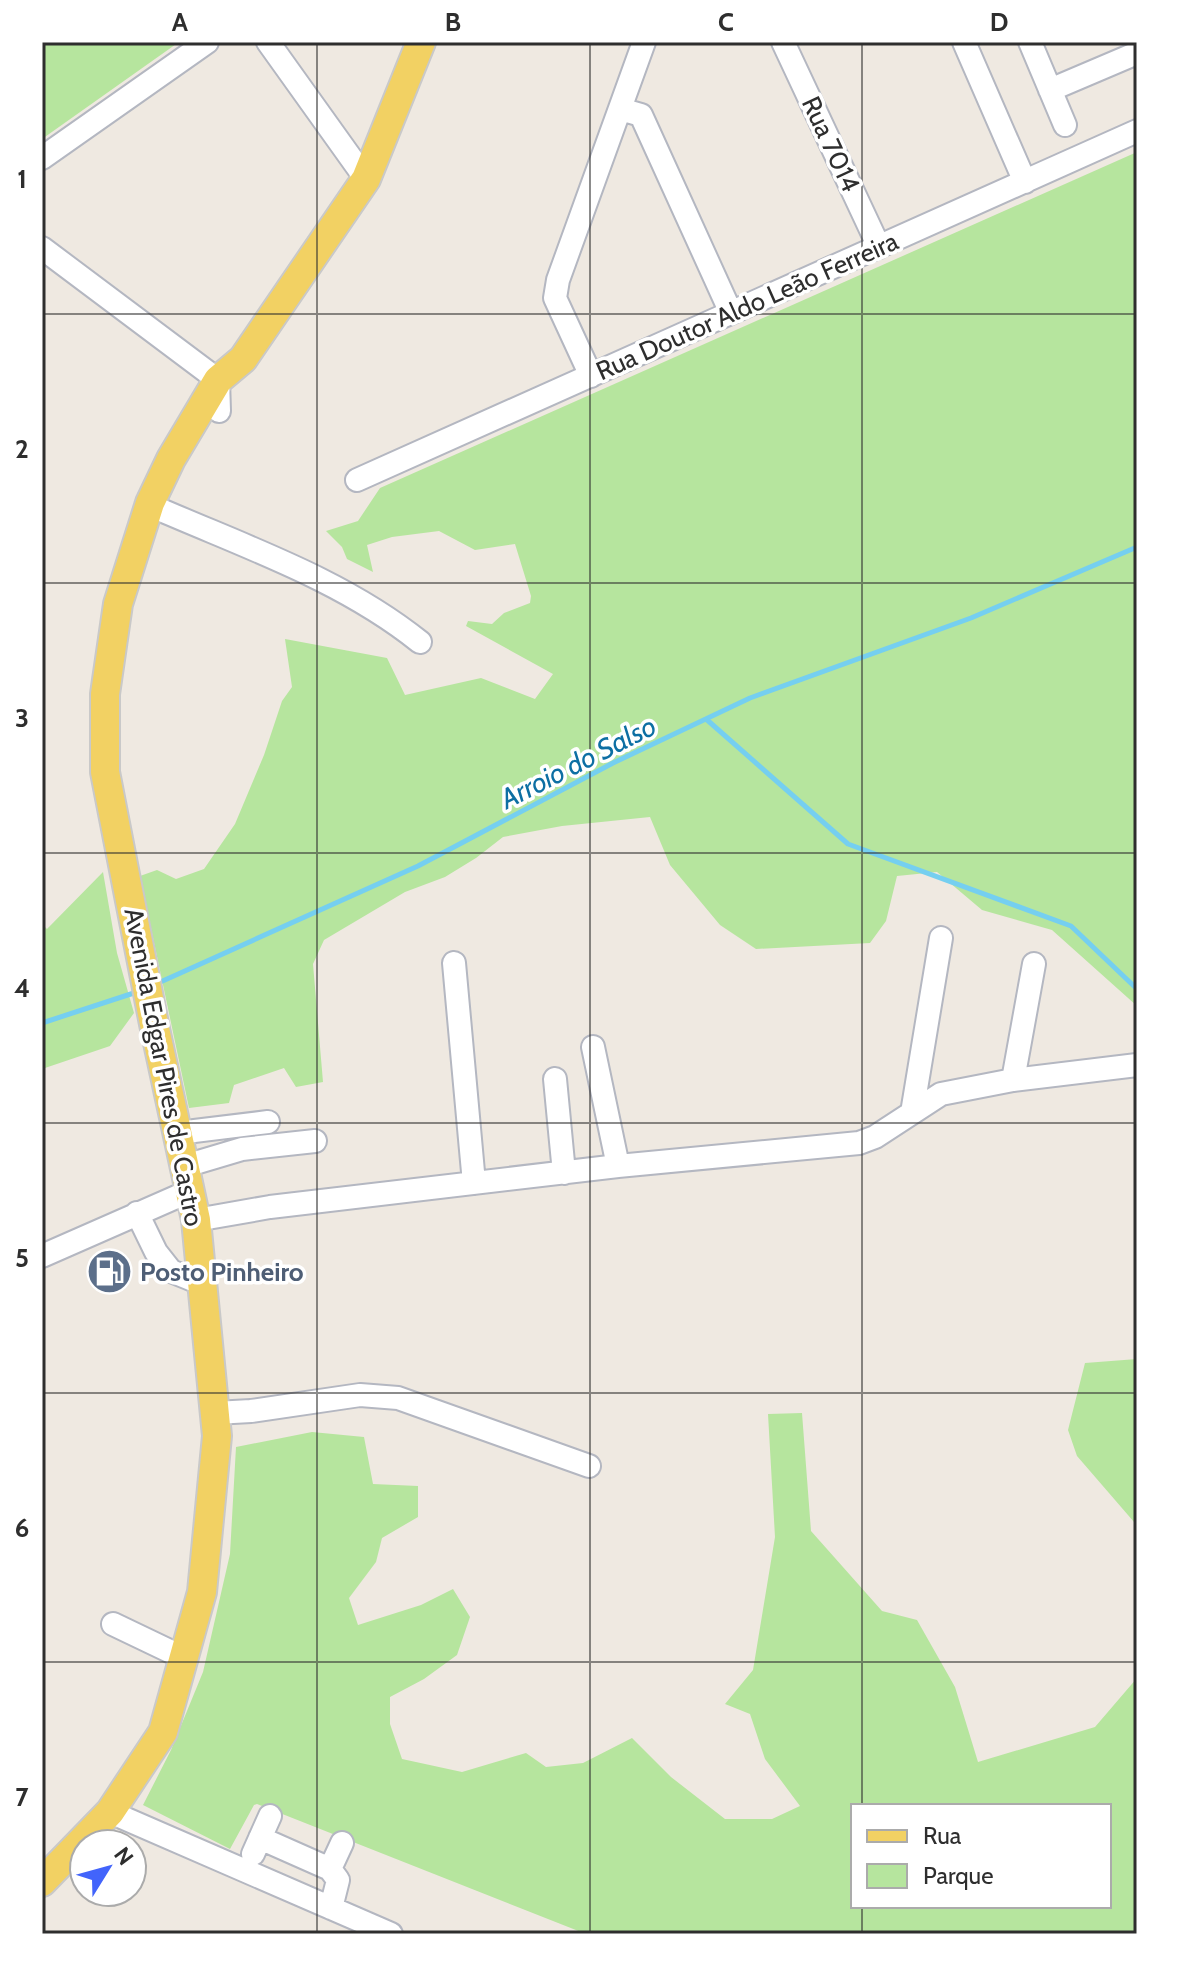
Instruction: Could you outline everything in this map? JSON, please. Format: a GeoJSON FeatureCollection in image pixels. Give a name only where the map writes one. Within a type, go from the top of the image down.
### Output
{"type":"FeatureCollection","features":[{"type":"Feature","properties":{"kind":"main road","name":"Avenida Edgar Pires de Castro"},"geometry":{"type":"LineString","coordinates":[[42,1882],[110,1812],[163,1732],[202,1592],[217,1436],[196,1220],[105,772],[105,694],[118,604],[150,503],[171,459],[218,380],[243,359],[366,179],[421,42]]}},
{"type":"Feature","properties":{"kind":"main road","name":"Avenida Edgar Pires de Castro"},"geometry":{"type":"LineString","coordinates":[[137,545],[237,380],[243,359]]}},
{"type":"Feature","properties":{"kind":"street"},"geometry":{"type":"LineString","coordinates":[[42,158],[207,42]]}},
{"type":"Feature","properties":{"kind":"street"},"geometry":{"type":"LineString","coordinates":[[268,42],[366,179]]}},
{"type":"Feature","properties":{"kind":"street"},"geometry":{"type":"LineString","coordinates":[[591,376],[555,298],[558,280],[644,42]]}},
{"type":"Feature","properties":{"kind":"street","name":"Rua 7014"},"geometry":{"type":"LineString","coordinates":[[783,42],[879,247]]}},
{"type":"Feature","properties":{"kind":"street"},"geometry":{"type":"LineString","coordinates":[[964,42],[1025,182]]}},
{"type":"Feature","properties":{"kind":"street"},"geometry":{"type":"LineString","coordinates":[[1030,42],[1065,125]]}},
{"type":"Feature","properties":{"kind":"street"},"geometry":{"type":"LineString","coordinates":[[1050,90],[1137,53]]}},
{"type":"Feature","properties":{"kind":"street"},"geometry":{"type":"LineString","coordinates":[[620,109],[641,115],[731,313]]}},
{"type":"Feature","properties":{"kind":"street","name":"Rua Doutor Aldo Leão Ferreira"},"geometry":{"type":"LineString","coordinates":[[357,480],[1137,131]]}},
{"type":"Feature","properties":{"kind":"street"},"geometry":{"type":"LineString","coordinates":[[42,248],[218,380],[219,411]]}},
{"type":"Feature","properties":{"kind":"street"},"geometry":{"type":"LineString","coordinates":[[161,510],[345,590],[420,642]]}},
{"type":"Feature","properties":{"kind":"street"},"geometry":{"type":"LineString","coordinates":[[912,1113],[941,938]]}},
{"type":"Feature","properties":{"kind":"street"},"geometry":{"type":"LineString","coordinates":[[454,963],[474,1183]]}},
{"type":"Feature","properties":{"kind":"street"},"geometry":{"type":"LineString","coordinates":[[1013,1080],[1034,964]]}},
{"type":"Feature","properties":{"kind":"street"},"geometry":{"type":"LineString","coordinates":[[593,1047],[618,1166]]}},
{"type":"Feature","properties":{"kind":"street"},"geometry":{"type":"LineString","coordinates":[[196,1220],[270,1207],[618,1166],[859,1143],[875,1137],[941,1094],[1013,1080],[1137,1065]]}},
{"type":"Feature","properties":{"kind":"street"},"geometry":{"type":"LineString","coordinates":[[555,1079],[564,1173]]}},
{"type":"Feature","properties":{"kind":"street"},"geometry":{"type":"LineString","coordinates":[[178,1133],[268,1122]]}},
{"type":"Feature","properties":{"kind":"street"},"geometry":{"type":"LineString","coordinates":[[42,1256],[137,1213],[188,1178],[242,1149],[315,1141]]}},
{"type":"Feature","properties":{"kind":"street"},"geometry":{"type":"LineString","coordinates":[[137,1213],[156,1252],[171,1271],[203,1284]]}},
{"type":"Feature","properties":{"kind":"street"},"geometry":{"type":"LineString","coordinates":[[215,1413],[251,1411],[360,1395],[398,1398],[589,1466]]}},
{"type":"Feature","properties":{"kind":"street"},"geometry":{"type":"LineString","coordinates":[[113,1624],[184,1658]]}},
{"type":"Feature","properties":{"kind":"street"},"geometry":{"type":"LineString","coordinates":[[110,1812],[391,1934]]}},
{"type":"Feature","properties":{"kind":"street"},"geometry":{"type":"LineString","coordinates":[[270,1816],[256,1846],[330,1869],[338,1880],[331,1908]]}},
{"type":"Feature","properties":{"kind":"street"},"geometry":{"type":"LineString","coordinates":[[330,1869],[342,1843]]}},
{"type":"Feature","properties":{"kind":"green space"},"geometry":{"type":"Polygon","coordinates":[[[42,42],[179,42],[42,139],[42,42]]]}},
{"type":"Feature","properties":{"kind":"green space"},"geometry":{"type":"Polygon","coordinates":[[[1137,152],[1137,1006],[1052,930],[982,910],[937,872],[897,876],[886,921],[870,943],[756,949],[720,925],[670,865],[650,817],[562,826],[503,837],[445,877],[405,892],[324,940],[313,964],[323,1082],[296,1087],[284,1068],[234,1085],[229,1103],[189,1108],[140,876],[157,870],[176,879],[204,869],[235,824],[264,755],[282,701],[292,687],[285,639],[387,658],[405,695],[481,678],[535,699],[553,674],[466,626],[468,621],[492,624],[504,613],[530,603],[531,596],[515,544],[475,550],[439,531],[392,537],[367,545],[373,572],[347,559],[342,547],[326,531],[358,521],[380,488],[1137,152]]]}},
{"type":"Feature","properties":{"kind":"green space"},"geometry":{"type":"Polygon","coordinates":[[[103,872],[117,953],[134,1013],[110,1046],[42,1069],[42,924],[47,929],[103,872]]]}},
{"type":"Feature","properties":{"kind":"green space"},"geometry":{"type":"Polygon","coordinates":[[[1137,1359],[1137,1574],[1134,1522],[1077,1456],[1068,1430],[1085,1363],[1137,1359]]]}},
{"type":"Feature","properties":{"kind":"green space"},"geometry":{"type":"Polygon","coordinates":[[[802,1413],[811,1531],[882,1611],[917,1620],[955,1687],[978,1762],[1095,1727],[1137,1678],[1137,1934],[586,1934],[257,1804],[230,1849],[143,1805],[171,1750],[203,1672],[230,1554],[236,1447],[312,1432],[364,1437],[373,1484],[418,1486],[418,1517],[382,1538],[376,1562],[349,1598],[358,1625],[421,1605],[453,1589],[470,1617],[457,1655],[424,1679],[390,1697],[390,1724],[402,1759],[462,1772],[526,1753],[546,1767],[583,1763],[632,1738],[671,1777],[725,1819],[772,1819],[800,1806],[765,1759],[750,1714],[725,1704],[753,1670],[775,1537],[768,1414],[802,1413]]]}},
{"type":"Feature","properties":{"kind":"waterway","name":"Arroio do Salso"},"geometry":{"type":"LineString","coordinates":[[156,984],[418,866],[613,763],[750,698],[971,618],[1137,547]]}},
{"type":"Feature","properties":{"kind":"waterway"},"geometry":{"type":"LineString","coordinates":[[706,719],[848,844],[1071,926],[1137,989]]}},
{"type":"Feature","properties":{"kind":"waterway","name":"Arroio do Salso"},"geometry":{"type":"LineString","coordinates":[[42,1023],[140,991]]}},
{"type":"Feature","properties":{"kind":"place","name":"Posto Pinheiro"},"geometry":{"type":"Point","coordinates":[109,1272]}}]}
